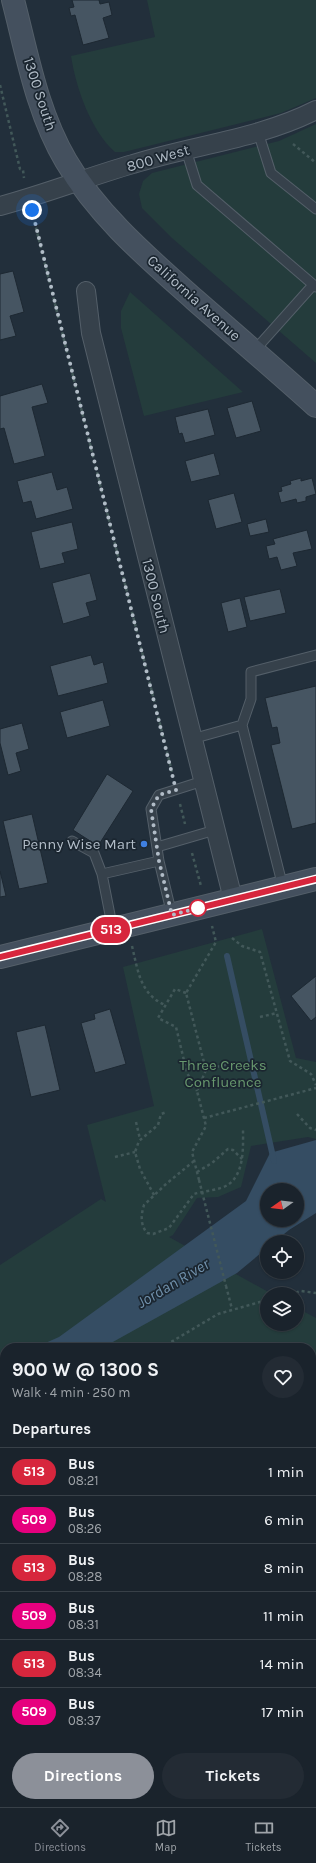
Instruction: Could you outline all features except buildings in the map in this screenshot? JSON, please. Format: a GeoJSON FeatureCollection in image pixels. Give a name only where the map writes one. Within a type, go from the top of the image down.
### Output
{"type":"FeatureCollection","features":[{"type":"Feature","properties":{"kind":"main road","name":"1300 South"},"geometry":{"type":"LineString","coordinates":[[13,0],[33,80],[44,113],[66,161],[80,182]]}},
{"type":"Feature","properties":{"kind":"main road","name":"California Avenue"},"geometry":{"type":"LineString","coordinates":[[80,182],[118,228],[133,243],[316,406]]}},
{"type":"Feature","properties":{"kind":"main road"},"geometry":{"type":"LineString","coordinates":[[0,957],[316,879]]}},
{"type":"Feature","properties":{"kind":"street","name":"800 West"},"geometry":{"type":"LineString","coordinates":[[0,206],[80,182],[132,164],[280,126],[316,110]]}},
{"type":"Feature","properties":{"kind":"street","name":"1300 South"},"geometry":{"type":"LineString","coordinates":[[86,291],[91,333],[233,899]]}},
{"type":"Feature","properties":{"kind":"lane"},"geometry":{"type":"LineString","coordinates":[[258,132],[271,173],[316,209]]}},
{"type":"Feature","properties":{"kind":"lane"},"geometry":{"type":"LineString","coordinates":[[186,150],[197,185],[314,286],[254,351]]}},
{"type":"Feature","properties":{"kind":"lane"},"geometry":{"type":"LineString","coordinates":[[283,887],[242,725],[251,699],[251,672],[316,655]]}},
{"type":"Feature","properties":{"kind":"lane"},"geometry":{"type":"LineString","coordinates":[[192,739],[242,725]]}},
{"type":"Feature","properties":{"kind":"lane"},"geometry":{"type":"LineString","coordinates":[[172,915],[159,861],[151,809],[159,795],[203,781]]}},
{"type":"Feature","properties":{"kind":"lane"},"geometry":{"type":"LineString","coordinates":[[157,847],[215,830]]}},
{"type":"Feature","properties":{"kind":"lane"},"geometry":{"type":"LineString","coordinates":[[72,841],[94,853],[102,874],[113,930]]}},
{"type":"Feature","properties":{"kind":"lane"},"geometry":{"type":"LineString","coordinates":[[102,874],[159,861]]}},
{"type":"Feature","properties":{"kind":"path"},"geometry":{"type":"LineString","coordinates":[[0,85],[20,169],[22,170]]}},
{"type":"Feature","properties":{"kind":"path"},"geometry":{"type":"LineString","coordinates":[[294,144],[316,163]]}},
{"type":"Feature","properties":{"kind":"path"},"geometry":{"type":"LineString","coordinates":[[32,210],[197,874]]}},
{"type":"Feature","properties":{"kind":"path"},"geometry":{"type":"LineString","coordinates":[[197,1091],[206,1070],[186,993],[216,942],[213,928]]}},
{"type":"Feature","properties":{"kind":"path"},"geometry":{"type":"LineString","coordinates":[[232,938],[242,946],[260,952],[290,1061],[311,1074],[316,1085]]}},
{"type":"Feature","properties":{"kind":"path"},"geometry":{"type":"LineString","coordinates":[[136,962],[139,978],[147,992],[154,999],[165,1005]]}},
{"type":"Feature","properties":{"kind":"path"},"geometry":{"type":"LineString","coordinates":[[186,993],[175,989],[158,1018],[176,1027],[187,1073],[197,1091],[204,1118],[206,1126],[192,1152],[232,1309]]}},
{"type":"Feature","properties":{"kind":"path"},"geometry":{"type":"LineString","coordinates":[[260,1017],[277,1013]]}},
{"type":"Feature","properties":{"kind":"path"},"geometry":{"type":"LineString","coordinates":[[206,1070],[227,1064]]}},
{"type":"Feature","properties":{"kind":"path"},"geometry":{"type":"LineString","coordinates":[[204,1118],[316,1088]]}},
{"type":"Feature","properties":{"kind":"path"},"geometry":{"type":"LineString","coordinates":[[154,1195],[140,1169],[135,1152],[140,1140],[158,1125],[162,1114],[167,1112]]}},
{"type":"Feature","properties":{"kind":"path"},"geometry":{"type":"LineString","coordinates":[[297,1114],[310,1128],[316,1130]]}},
{"type":"Feature","properties":{"kind":"path"},"geometry":{"type":"LineString","coordinates":[[136,1122],[140,1140]]}},
{"type":"Feature","properties":{"kind":"path"},"geometry":{"type":"LineString","coordinates":[[194,1162],[144,1205],[142,1214],[143,1228],[147,1233],[154,1234],[169,1228],[194,1194],[230,1183],[236,1176],[242,1160],[243,1128]]}},
{"type":"Feature","properties":{"kind":"path"},"geometry":{"type":"LineString","coordinates":[[197,1172],[212,1163],[228,1149],[233,1150],[242,1160]]}},
{"type":"Feature","properties":{"kind":"path"},"geometry":{"type":"LineString","coordinates":[[115,1157],[135,1152]]}},
{"type":"Feature","properties":{"kind":"path"},"geometry":{"type":"LineString","coordinates":[[304,1291],[316,1293]]}},
{"type":"Feature","properties":{"kind":"path"},"geometry":{"type":"LineString","coordinates":[[169,1343],[218,1314],[260,1302]]}},
{"type":"Feature","properties":{"kind":"green space"},"geometry":{"type":"Polygon","coordinates":[[[147,0],[316,0],[316,98],[281,113],[124,152],[115,152],[99,133],[86,108],[77,82],[71,56],[155,37],[147,0]]]}},
{"type":"Feature","properties":{"kind":"green space"},"geometry":{"type":"Polygon","coordinates":[[[316,124],[316,363],[172,238],[142,208],[139,194],[143,181],[152,173],[279,141],[316,124]]]}},
{"type":"Feature","properties":{"kind":"green space"},"geometry":{"type":"Polygon","coordinates":[[[130,292],[243,392],[144,416],[121,328],[121,311],[130,292]]]}},
{"type":"Feature","properties":{"kind":"green space","name":"Three Creeks Confluence"},"geometry":{"type":"Polygon","coordinates":[[[262,929],[296,1058],[316,1062],[316,1139],[308,1137],[251,1146],[241,1187],[218,1197],[197,1198],[173,1235],[169,1237],[260,1287],[260,1331],[304,1331],[304,1312],[316,1318],[316,1343],[0,1343],[0,1265],[101,1199],[106,1202],[87,1125],[154,1106],[123,967],[262,929]]]}},
{"type":"Feature","properties":{"kind":"water","name":"Jordan River"},"geometry":{"type":"Polygon","coordinates":[[[316,1140],[316,1213],[304,1221],[304,1183],[260,1183],[260,1227],[294,1227],[283,1235],[260,1235],[260,1254],[237,1273],[111,1343],[45,1343],[59,1337],[246,1201],[270,1153],[316,1140]]]}},
{"type":"Feature","properties":{"kind":"waterway"},"geometry":{"type":"LineString","coordinates":[[227,956],[274,1161]]}},
{"type":"Feature","properties":{"kind":"bus line","name":"513"},"geometry":{"type":"LineString","coordinates":[[0,957],[316,879]]}},
{"type":"Feature","properties":{"kind":"place","name":"Penny Wise Mart"},"geometry":{"type":"Point","coordinates":[144,844]}},
{"type":"Feature","properties":{"kind":"route"},"geometry":{"type":"LineString","coordinates":[[32,210],[176,790],[159,795],[151,809],[159,861],[172,915],[198,908]]}}]}
